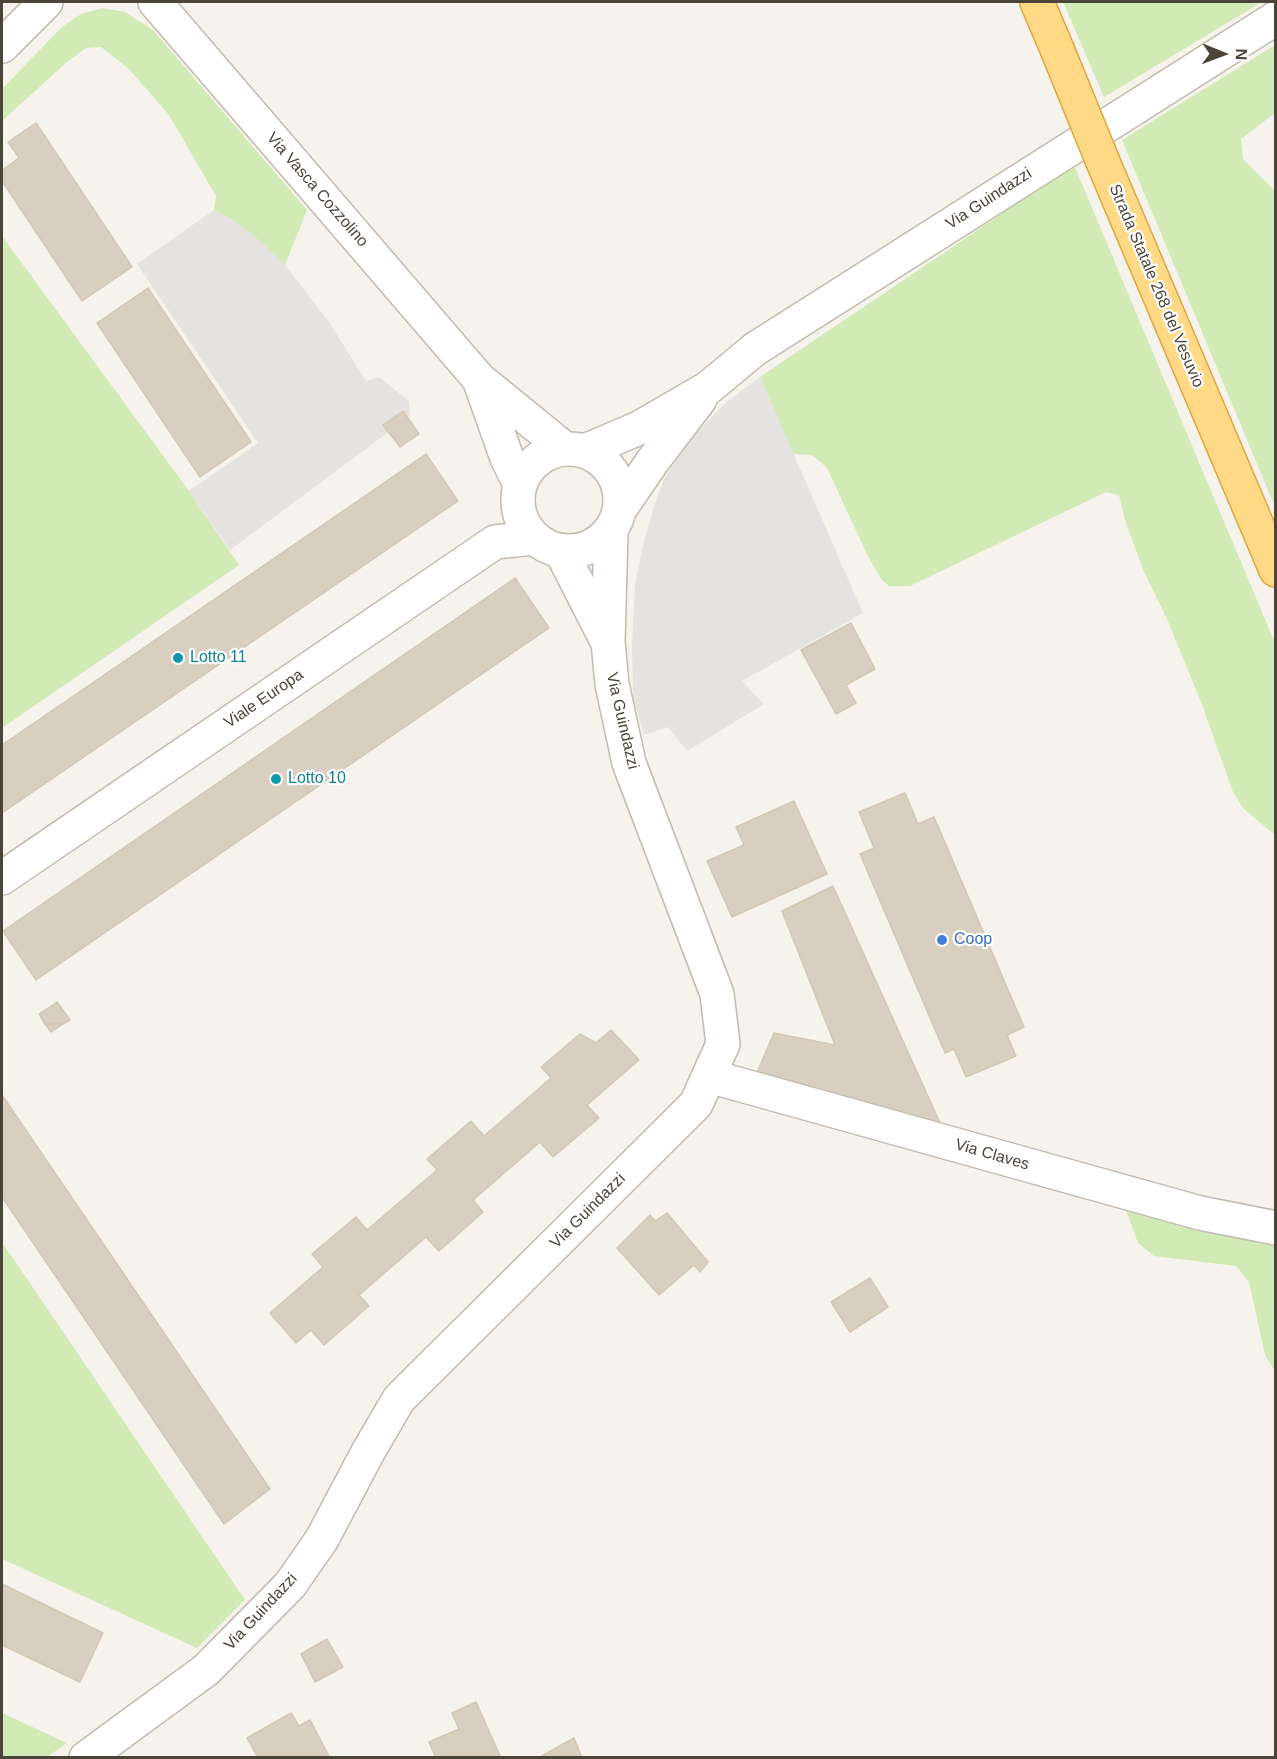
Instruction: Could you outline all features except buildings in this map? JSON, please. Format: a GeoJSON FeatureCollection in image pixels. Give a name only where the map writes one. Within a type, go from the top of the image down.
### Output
{"type":"FeatureCollection","features":[{"type":"Feature","properties":{"kind":"highway","name":"Strada Statale 268 del Vesuvio"},"geometry":{"type":"LineString","coordinates":[[1036,2],[1275,570]]}},
{"type":"Feature","properties":{"kind":"street"},"geometry":{"type":"LineString","coordinates":[[2,46],[46,2]]}},
{"type":"Feature","properties":{"kind":"street","name":"Via Vasca Cozzolino"},"geometry":{"type":"LineString","coordinates":[[155,2],[479,379],[575,450]]}},
{"type":"Feature","properties":{"kind":"street","name":"Via Guindazzi"},"geometry":{"type":"LineString","coordinates":[[575,450],[639,428],[708,388],[755,349],[1275,18]]}},
{"type":"Feature","properties":{"kind":"street","name":"Via Vasca Cozzolino"},"geometry":{"type":"LineString","coordinates":[[479,379],[519,494]]}},
{"type":"Feature","properties":{"kind":"street","name":"Via Guindazzi"},"geometry":{"type":"LineString","coordinates":[[86,1758],[206,1670],[290,1585],[322,1539],[399,1399],[696,1104],[709,1076],[723,1044],[717,994],[629,763],[612,684],[608,642],[616,520],[652,462],[708,388]]}},
{"type":"Feature","properties":{"kind":"street"},"geometry":{"type":"LineString","coordinates":[[495,542],[530,466],[546,454],[575,450],[601,459],[613,473],[620,491],[616,520],[601,541],[589,548],[575,552],[547,545]]}},
{"type":"Feature","properties":{"kind":"street"},"geometry":{"type":"LineString","coordinates":[[519,494],[522,522],[547,545],[608,642]]}},
{"type":"Feature","properties":{"kind":"street","name":"Viale Europa"},"geometry":{"type":"LineString","coordinates":[[2,879],[495,542],[547,545]]}},
{"type":"Feature","properties":{"kind":"street","name":"Via Claves"},"geometry":{"type":"LineString","coordinates":[[709,1076],[1200,1213],[1275,1228]]}},
{"type":"Feature","properties":{"kind":"green space"},"geometry":{"type":"Polygon","coordinates":[[[1063,2],[1262,2],[1104,97],[1063,2]]]}},
{"type":"Feature","properties":{"kind":"green space"},"geometry":{"type":"Polygon","coordinates":[[[103,8],[125,12],[153,30],[307,210],[285,265],[252,234],[214,210],[216,196],[169,115],[129,69],[101,47],[86,48],[67,62],[2,121],[2,89],[62,27],[81,14],[103,8]]]}},
{"type":"Feature","properties":{"kind":"green space"},"geometry":{"type":"Polygon","coordinates":[[[1275,45],[1275,113],[1241,139],[1243,159],[1275,191],[1275,507],[1122,140],[1275,45]]]}},
{"type":"Feature","properties":{"kind":"green space"},"geometry":{"type":"Polygon","coordinates":[[[1074,165],[1275,643],[1275,835],[1244,809],[1233,792],[1201,702],[1167,619],[1144,572],[1125,520],[1119,495],[1106,492],[910,586],[889,586],[881,579],[867,554],[827,468],[812,455],[793,454],[760,377],[1074,165]]]}},
{"type":"Feature","properties":{"kind":"green space"},"geometry":{"type":"Polygon","coordinates":[[[2,236],[189,491],[239,565],[2,728],[2,236]]]}},
{"type":"Feature","properties":{"kind":"green space"},"geometry":{"type":"Polygon","coordinates":[[[1123,1202],[1275,1234],[1275,1371],[1265,1355],[1249,1282],[1236,1266],[1154,1256],[1138,1243],[1123,1202]]]}},
{"type":"Feature","properties":{"kind":"green space"},"geometry":{"type":"Polygon","coordinates":[[[2,1242],[245,1600],[197,1648],[2,1559],[2,1242]]]}},
{"type":"Feature","properties":{"kind":"green space"},"geometry":{"type":"Polygon","coordinates":[[[2,1713],[67,1743],[47,1757],[2,1757],[2,1713]]]}},
{"type":"Feature","properties":{"kind":"shaded area"},"geometry":{"type":"Polygon","coordinates":[[[214,210],[252,234],[285,265],[329,322],[366,381],[379,377],[409,401],[410,416],[230,550],[189,491],[258,443],[137,264],[214,210]]]}},
{"type":"Feature","properties":{"kind":"shaded area"},"geometry":{"type":"Polygon","coordinates":[[[760,377],[863,613],[742,681],[764,704],[687,751],[668,727],[644,735],[633,697],[632,643],[635,585],[643,545],[665,477],[690,440],[723,405],[760,377]]]}},
{"type":"Feature","properties":{"kind":"place","name":"Lotto 11"},"geometry":{"type":"Point","coordinates":[178,658]}},
{"type":"Feature","properties":{"kind":"place","name":"Lotto 10"},"geometry":{"type":"Point","coordinates":[276,779]}},
{"type":"Feature","properties":{"kind":"place","name":"Coop"},"geometry":{"type":"Point","coordinates":[942,940]}}]}
